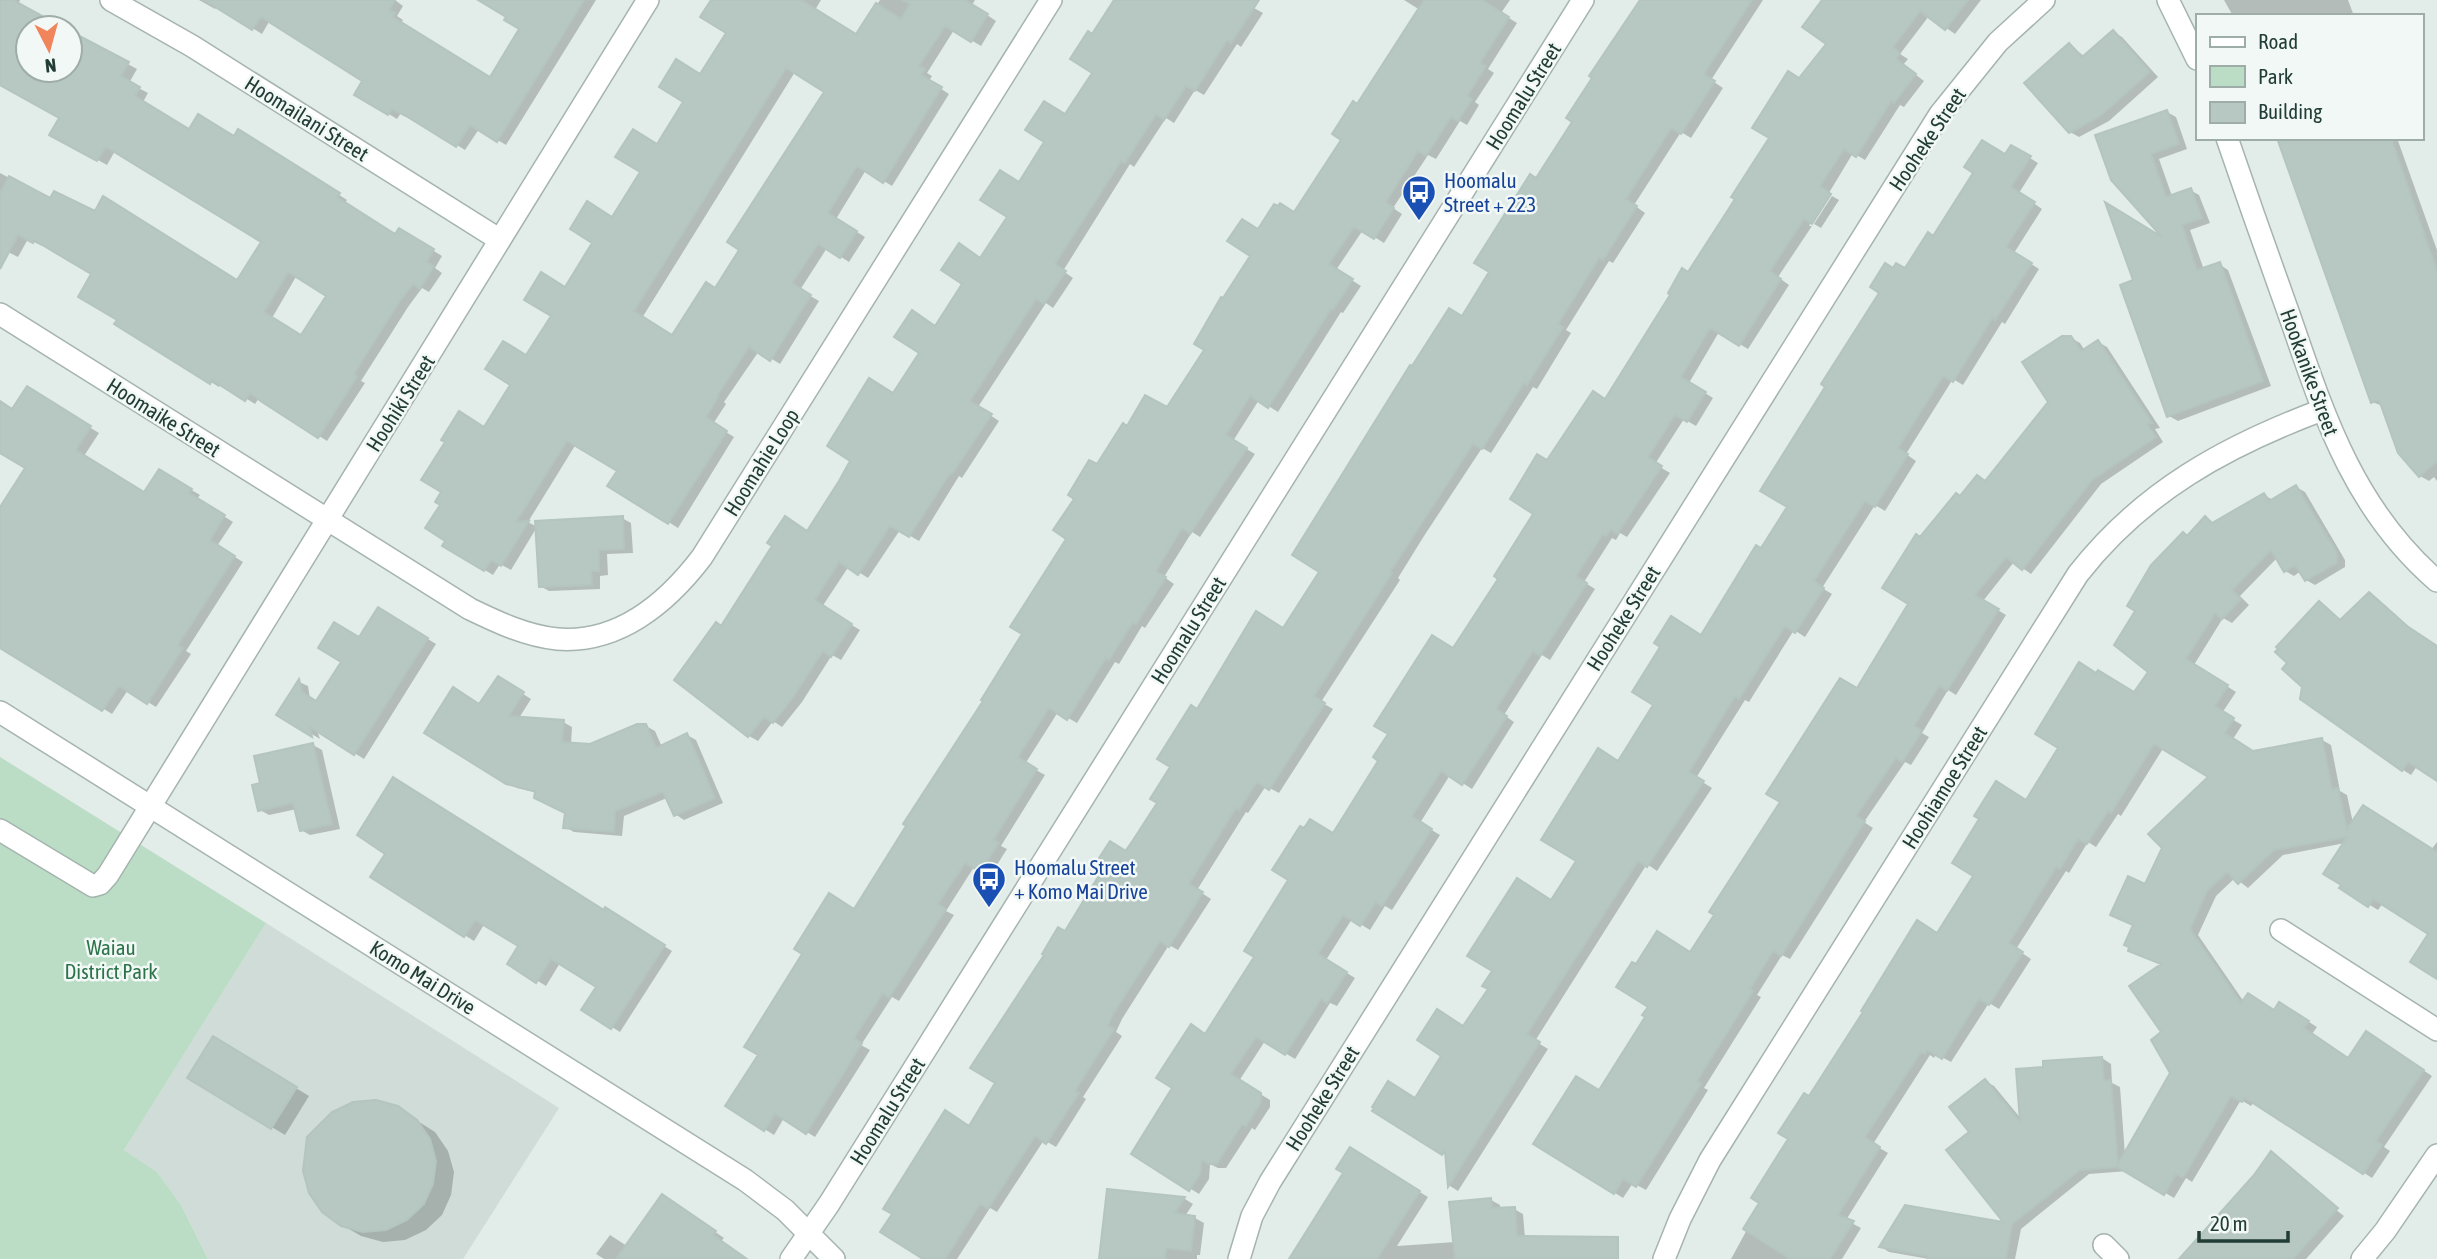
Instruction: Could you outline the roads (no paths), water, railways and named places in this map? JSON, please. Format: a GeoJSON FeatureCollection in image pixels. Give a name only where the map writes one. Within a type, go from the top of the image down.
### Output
{"type":"FeatureCollection","features":[{"type":"Feature","properties":{"kind":"street","name":"Hoomailani Street"},"geometry":{"type":"LineString","coordinates":[[111,0],[192,46],[500,240]]}},
{"type":"Feature","properties":{"kind":"street","name":"Hoohiki Street"},"geometry":{"type":"LineString","coordinates":[[0,830],[93,886],[100,884],[108,874],[648,0]]}},
{"type":"Feature","properties":{"kind":"street","name":"Hoomahie Loop"},"geometry":{"type":"LineString","coordinates":[[328,520],[470,609],[500,624],[531,634],[557,639],[598,636],[619,629],[644,615],[686,578],[702,557],[1051,0]]}},
{"type":"Feature","properties":{"kind":"street","name":"Hoomalu Street"},"geometry":{"type":"LineString","coordinates":[[791,1259],[1583,0]]}},
{"type":"Feature","properties":{"kind":"street","name":"Hooheke Street"},"geometry":{"type":"LineString","coordinates":[[1238,1259],[1252,1216],[1270,1182],[1940,114],[1998,42],[2044,0]]}},
{"type":"Feature","properties":{"kind":"street"},"geometry":{"type":"LineString","coordinates":[[2168,0],[2196,57]]}},
{"type":"Feature","properties":{"kind":"street","name":"Hookanike Street"},"geometry":{"type":"LineString","coordinates":[[2228,140],[2322,410],[2342,456],[2376,514],[2395,538],[2437,581]]}},
{"type":"Feature","properties":{"kind":"street","name":"Hoomaike Street"},"geometry":{"type":"LineString","coordinates":[[0,314],[328,520]]}},
{"type":"Feature","properties":{"kind":"street","name":"Hoohiamoe Street"},"geometry":{"type":"LineString","coordinates":[[1664,1259],[1680,1219],[1710,1160],[2078,574],[2097,549],[2148,502],[2207,461],[2322,410]]}},
{"type":"Feature","properties":{"kind":"street","name":"Komo Mai Drive"},"geometry":{"type":"LineString","coordinates":[[0,712],[745,1180],[774,1201],[834,1259]]}},
{"type":"Feature","properties":{"kind":"street"},"geometry":{"type":"LineString","coordinates":[[2281,930],[2437,1030]]}},
{"type":"Feature","properties":{"kind":"street"},"geometry":{"type":"LineString","coordinates":[[2362,1259],[2385,1231],[2437,1155]]}},
{"type":"Feature","properties":{"kind":"place","name":"Hoomalu Street + 223"},"geometry":{"type":"Point","coordinates":[1419,222]}},
{"type":"Feature","properties":{"kind":"place","name":"Hoomalu Street + Komo Mai Drive"},"geometry":{"type":"Point","coordinates":[989,909]}},
{"type":"Feature","properties":{"kind":"park label","name":"Waiau District Park"},"geometry":{"type":"Point","coordinates":[111,959]}}]}
